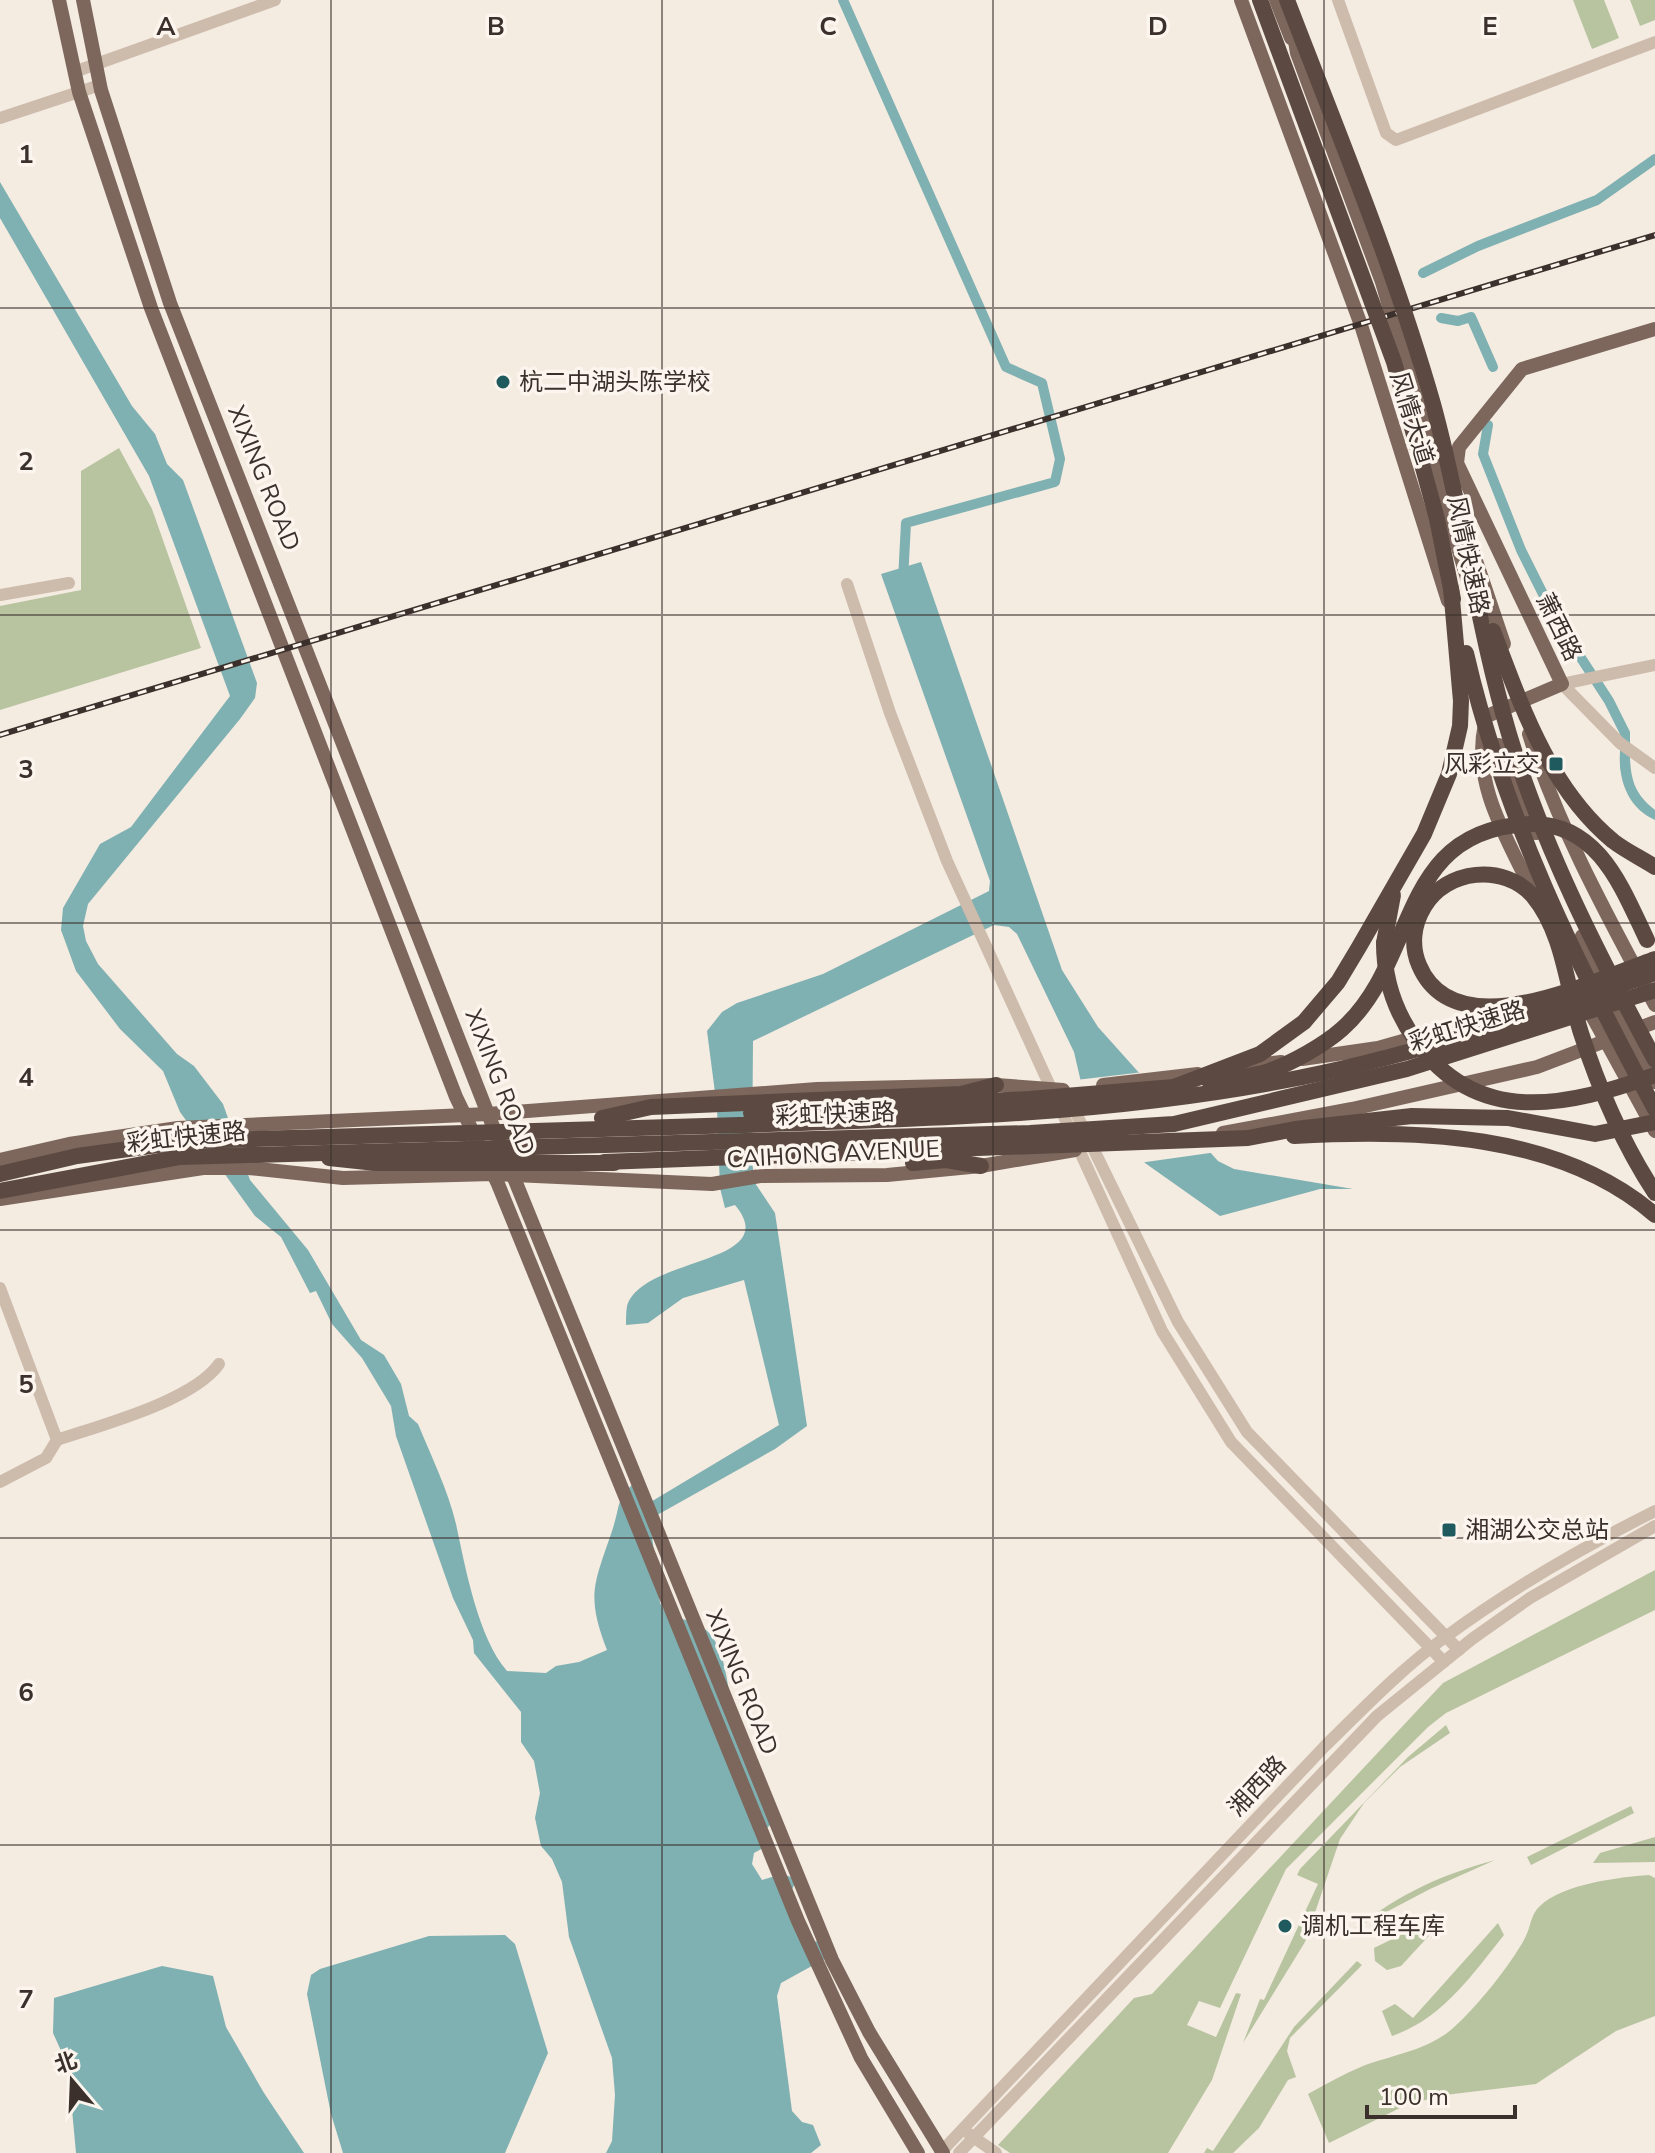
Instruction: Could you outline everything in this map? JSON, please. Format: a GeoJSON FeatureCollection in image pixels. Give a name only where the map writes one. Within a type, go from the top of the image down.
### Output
{"type":"FeatureCollection","features":[{"type":"Feature","properties":{"kind":"highway","name":"风情快速路"},"geometry":{"type":"LineString","coordinates":[[1260,0],[1394,362],[1426,476],[1488,740],[1513,812],[1597,1000],[1655,1109]]}},
{"type":"Feature","properties":{"kind":"highway","name":"风情快速路"},"geometry":{"type":"LineString","coordinates":[[1288,0],[1408,324],[1453,483],[1492,665],[1523,776],[1574,898],[1652,1067]]}},
{"type":"Feature","properties":{"kind":"highway"},"geometry":{"type":"LineString","coordinates":[[1453,483],[1464,508],[1490,624],[1533,733],[1555,771],[1593,821],[1614,842],[1655,867]]}},
{"type":"Feature","properties":{"kind":"highway"},"geometry":{"type":"LineString","coordinates":[[1174,1087],[1260,1054],[1304,1022],[1338,982],[1397,882],[1440,798],[1460,726],[1460,682],[1451,588]]}},
{"type":"Feature","properties":{"kind":"highway"},"geometry":{"type":"LineString","coordinates":[[260,1139],[377,1125],[1029,1099],[1174,1087],[1269,1071],[1342,1029],[1383,976],[1410,907],[1428,876],[1460,844],[1497,828],[1542,824],[1582,837],[1612,870],[1655,961],[1578,986],[1564,990],[1522,1003],[1480,1008],[1451,1001],[1428,982],[1417,959],[1414,933],[1429,899],[1455,881],[1498,875],[1510,878],[1533,896],[1560,953],[1565,974],[1569,988],[1573,1003],[1580,1032],[1597,1080],[1615,1121],[1655,1193]]}},
{"type":"Feature","properties":{"kind":"highway"},"geometry":{"type":"LineString","coordinates":[[1397,882],[1385,925],[1386,973],[1409,1031],[1445,1075],[1478,1095],[1513,1102],[1549,1102],[1583,1097],[1652,1067]]}},
{"type":"Feature","properties":{"kind":"highway","name":"彩虹快速路"},"geometry":{"type":"LineString","coordinates":[[0,1174],[77,1156],[187,1141],[894,1120],[1029,1114],[1154,1102],[1349,1067],[1467,1034],[1655,973]]}},
{"type":"Feature","properties":{"kind":"highway","name":"彩虹快速路"},"geometry":{"type":"LineString","coordinates":[[0,1191],[180,1157],[1030,1133],[1174,1124],[1407,1069],[1655,990]]}},
{"type":"Feature","properties":{"kind":"highway"},"geometry":{"type":"LineString","coordinates":[[602,1118],[651,1107],[961,1094],[996,1085]]}},
{"type":"Feature","properties":{"kind":"highway"},"geometry":{"type":"LineString","coordinates":[[1248,1138],[1295,1129],[1426,1116],[1508,1118],[1595,1134],[1655,1122]]}},
{"type":"Feature","properties":{"kind":"highway"},"geometry":{"type":"LineString","coordinates":[[272,1153],[376,1163],[604,1162],[1248,1138],[1392,1136],[1505,1146],[1572,1165],[1631,1194],[1655,1215]]}},
{"type":"Feature","properties":{"kind":"highway"},"geometry":{"type":"LineString","coordinates":[[604,1162],[696,1170],[946,1160],[981,1166]]}},
{"type":"Feature","properties":{"kind":"main road","name":"XIXING ROAD"},"geometry":{"type":"LineString","coordinates":[[59,0],[79,92],[151,308],[464,1115],[493,1174],[798,1921],[861,2058],[918,2153]]}},
{"type":"Feature","properties":{"kind":"main road","name":"XIXING ROAD"},"geometry":{"type":"LineString","coordinates":[[83,0],[100,85],[170,303],[488,1114],[822,1936],[869,2032],[942,2153]]}},
{"type":"Feature","properties":{"kind":"main road","name":"风情大道"},"geometry":{"type":"LineString","coordinates":[[1241,0],[1361,325],[1414,503],[1487,716],[1603,982],[1629,1032],[1652,1067],[1655,1082]]}},
{"type":"Feature","properties":{"kind":"main road"},"geometry":{"type":"LineString","coordinates":[[1276,0],[1297,53]]}},
{"type":"Feature","properties":{"kind":"main road","name":"风情大道"},"geometry":{"type":"LineString","coordinates":[[1288,0],[1297,53],[1382,282],[1417,402],[1495,612],[1517,703],[1534,750],[1580,855],[1655,1005]]}},
{"type":"Feature","properties":{"kind":"main road","name":"萧西路"},"geometry":{"type":"LineString","coordinates":[[1487,716],[1562,684],[1457,463],[1459,447],[1522,369],[1655,329]]}},
{"type":"Feature","properties":{"kind":"main road"},"geometry":{"type":"LineString","coordinates":[[1487,716],[1480,744],[1480,767],[1490,800],[1579,990],[1655,1131]]}},
{"type":"Feature","properties":{"kind":"main road"},"geometry":{"type":"LineString","coordinates":[[1528,882],[1541,844]]}},
{"type":"Feature","properties":{"kind":"main road"},"geometry":{"type":"LineString","coordinates":[[0,1160],[69,1144],[178,1128],[488,1114],[761,1092],[996,1085],[1064,1089],[1156,1080],[1378,1048],[1579,990],[1637,971],[1655,961]]}},
{"type":"Feature","properties":{"kind":"main road","name":"CAIHONG AVENUE"},"geometry":{"type":"LineString","coordinates":[[0,1199],[203,1168],[249,1168],[343,1178],[493,1174],[712,1184],[760,1176],[887,1175],[981,1166],[1088,1149],[1208,1136],[1352,1109],[1537,1067],[1655,1022]]}},
{"type":"Feature","properties":{"kind":"street"},"geometry":{"type":"LineString","coordinates":[[74,72],[275,0]]}},
{"type":"Feature","properties":{"kind":"street"},"geometry":{"type":"LineString","coordinates":[[1338,0],[1386,133],[1396,140],[1655,42]]}},
{"type":"Feature","properties":{"kind":"street"},"geometry":{"type":"LineString","coordinates":[[0,118],[100,85]]}},
{"type":"Feature","properties":{"kind":"street"},"geometry":{"type":"LineString","coordinates":[[0,595],[69,583]]}},
{"type":"Feature","properties":{"kind":"street"},"geometry":{"type":"LineString","coordinates":[[847,584],[890,713],[964,896],[1064,1089],[1162,1331],[1231,1442],[1444,1662]]}},
{"type":"Feature","properties":{"kind":"street"},"geometry":{"type":"LineString","coordinates":[[1562,684],[1655,665]]}},
{"type":"Feature","properties":{"kind":"street"},"geometry":{"type":"LineString","coordinates":[[1562,684],[1620,743],[1655,768]]}},
{"type":"Feature","properties":{"kind":"street"},"geometry":{"type":"LineString","coordinates":[[1088,1149],[1178,1322],[1247,1432],[1459,1650]]}},
{"type":"Feature","properties":{"kind":"street"},"geometry":{"type":"LineString","coordinates":[[0,1288],[57,1440]]}},
{"type":"Feature","properties":{"kind":"street"},"geometry":{"type":"LineString","coordinates":[[0,1482],[46,1458],[57,1440],[156,1404],[209,1379],[219,1364]]}},
{"type":"Feature","properties":{"kind":"street","name":"湘西路"},"geometry":{"type":"LineString","coordinates":[[959,2153],[969,2133],[1325,1746],[1430,1649],[1549,1570],[1655,1511]]}},
{"type":"Feature","properties":{"kind":"street","name":"湘西路"},"geometry":{"type":"LineString","coordinates":[[942,2153],[969,2133],[1377,1716],[1530,1598],[1655,1526]]}},
{"type":"Feature","properties":{"kind":"street"},"geometry":{"type":"LineString","coordinates":[[969,2133],[996,2153]]}},
{"type":"Feature","properties":{"kind":"green space"},"geometry":{"type":"Polygon","coordinates":[[[1573,0],[1604,0],[1619,38],[1592,49],[1573,0]]]}},
{"type":"Feature","properties":{"kind":"green space"},"geometry":{"type":"Polygon","coordinates":[[[1630,0],[1655,0],[1655,20],[1640,26],[1630,0]]]}},
{"type":"Feature","properties":{"kind":"green space"},"geometry":{"type":"Polygon","coordinates":[[[119,448],[152,509],[201,648],[0,710],[0,606],[81,590],[81,471],[119,448]]]}},
{"type":"Feature","properties":{"kind":"green space"},"geometry":{"type":"Polygon","coordinates":[[[1655,1570],[1655,1610],[1446,1713],[1428,1727],[1286,1869],[1220,2008],[1199,2001],[1187,2025],[1216,2037],[1236,1993],[1241,1994],[1212,2080],[1168,2153],[1010,2153],[998,2145],[1134,1998],[1152,1994],[1443,1683],[1655,1570]]]}},
{"type":"Feature","properties":{"kind":"green space"},"geometry":{"type":"Polygon","coordinates":[[[1446,1725],[1450,1733],[1400,1767],[1364,1803],[1340,1839],[1305,1942],[1243,2043],[1260,1999],[1264,2000],[1318,1884],[1297,1875],[1300,1869],[1408,1757],[1446,1725]]]}},
{"type":"Feature","properties":{"kind":"green space"},"geometry":{"type":"Polygon","coordinates":[[[1631,1806],[1634,1813],[1531,1865],[1527,1857],[1631,1806]]]}},
{"type":"Feature","properties":{"kind":"green space"},"geometry":{"type":"Polygon","coordinates":[[[1655,1837],[1655,1862],[1593,1863],[1600,1853],[1655,1837]]]}},
{"type":"Feature","properties":{"kind":"green space"},"geometry":{"type":"Polygon","coordinates":[[[1495,1860],[1430,1889],[1354,1929],[1421,1887],[1495,1860]]]}},
{"type":"Feature","properties":{"kind":"green space"},"geometry":{"type":"Polygon","coordinates":[[[1649,1875],[1655,1878],[1655,2016],[1616,2031],[1536,2084],[1445,2095],[1406,2105],[1329,2143],[1308,2094],[1363,2066],[1432,2042],[1452,2029],[1502,1974],[1525,1938],[1534,1913],[1550,1898],[1592,1883],[1649,1875]]]}},
{"type":"Feature","properties":{"kind":"green space"},"geometry":{"type":"Polygon","coordinates":[[[1429,1921],[1437,1927],[1401,1966],[1387,1970],[1375,1961],[1374,1948],[1429,1921]]]}},
{"type":"Feature","properties":{"kind":"green space"},"geometry":{"type":"Polygon","coordinates":[[[1498,1923],[1504,1935],[1455,1994],[1426,2019],[1392,2036],[1382,2011],[1395,2004],[1413,2018],[1498,1923]]]}},
{"type":"Feature","properties":{"kind":"green space"},"geometry":{"type":"Polygon","coordinates":[[[1357,1961],[1362,1965],[1290,2038],[1287,2051],[1296,2077],[1288,2080],[1259,2128],[1233,2153],[1204,2153],[1207,2148],[1213,2151],[1294,2027],[1357,1961]]]}},
{"type":"Feature","properties":{"kind":"water"},"geometry":{"type":"Polygon","coordinates":[[[0,182],[132,406],[155,434],[167,464],[183,480],[257,683],[255,698],[240,719],[88,904],[83,926],[86,941],[98,964],[177,1054],[194,1066],[223,1104],[250,1180],[308,1250],[361,1340],[384,1355],[401,1384],[409,1416],[418,1424],[449,1499],[480,1621],[507,1671],[546,1673],[556,1666],[579,1662],[607,1650],[596,1615],[595,1588],[619,1504],[633,1484],[649,1503],[779,1425],[744,1280],[683,1298],[648,1323],[626,1325],[627,1306],[638,1290],[657,1278],[727,1250],[741,1239],[745,1225],[735,1205],[725,1208],[720,1188],[717,1108],[707,1031],[722,1012],[737,1003],[823,974],[989,891],[990,881],[881,574],[921,562],[1062,970],[1098,1027],[1218,1161],[1234,1169],[1353,1189],[1320,1189],[1220,1216],[1145,1163],[1084,1095],[1074,1052],[1017,934],[1009,927],[994,925],[753,1041],[752,1162],[755,1183],[775,1213],[807,1426],[775,1449],[650,1519],[660,1603],[667,1615],[702,1627],[716,1642],[736,1716],[767,1789],[774,1821],[763,1832],[763,1848],[754,1853],[752,1864],[762,1880],[782,1874],[791,1877],[795,1883],[789,1896],[809,1942],[820,1941],[830,1956],[781,1983],[777,1996],[792,2111],[802,2122],[813,2125],[821,2145],[811,2153],[606,2153],[612,2141],[615,2095],[612,2058],[569,1937],[562,1882],[552,1859],[541,1846],[535,1818],[540,1793],[534,1761],[521,1742],[521,1712],[474,1653],[473,1640],[453,1598],[396,1436],[391,1406],[362,1358],[332,1324],[316,1291],[310,1293],[281,1237],[255,1216],[180,1112],[163,1071],[120,1029],[76,971],[61,930],[63,908],[100,844],[131,827],[230,696],[149,476],[0,218],[0,182]]]}},
{"type":"Feature","properties":{"kind":"water"},"geometry":{"type":"Polygon","coordinates":[[[1620,752],[1630,758],[1636,787],[1655,810],[1655,820],[1638,808],[1627,792],[1621,773],[1620,752]]]}},
{"type":"Feature","properties":{"kind":"water"},"geometry":{"type":"Polygon","coordinates":[[[505,1935],[515,1944],[548,2053],[505,2153],[343,2153],[331,2114],[307,1994],[311,1975],[320,1969],[429,1936],[505,1935]]]}},
{"type":"Feature","properties":{"kind":"water"},"geometry":{"type":"Polygon","coordinates":[[[162,1966],[213,1976],[226,2027],[264,2093],[304,2153],[76,2153],[68,2066],[53,2033],[54,1998],[162,1966]]]}},
{"type":"Feature","properties":{"kind":"pier"},"geometry":{"type":"Polygon","coordinates":[[[1144,1072],[1217,1152],[1139,1163],[1080,1095],[1076,1080],[1144,1072]]]}},
{"type":"Feature","properties":{"kind":"waterway"},"geometry":{"type":"LineString","coordinates":[[843,0],[1006,367],[1042,383],[1060,459],[1055,482],[906,523],[903,580]]}},
{"type":"Feature","properties":{"kind":"waterway"},"geometry":{"type":"LineString","coordinates":[[1423,273],[1478,246],[1597,200],[1655,159]]}},
{"type":"Feature","properties":{"kind":"waterway"},"geometry":{"type":"LineString","coordinates":[[1441,318],[1458,321],[1471,317],[1493,367]]}},
{"type":"Feature","properties":{"kind":"waterway"},"geometry":{"type":"LineString","coordinates":[[1488,425],[1483,454],[1521,550],[1555,618],[1609,701],[1625,733],[1625,767]]}},
{"type":"Feature","properties":{"kind":"railway"},"geometry":{"type":"LineString","coordinates":[[0,735],[1655,235]]}},
{"type":"Feature","properties":{"kind":"place","name":"杭二中湖头陈学校"},"geometry":{"type":"Point","coordinates":[503,382]}},
{"type":"Feature","properties":{"kind":"place","name":"风彩立交"},"geometry":{"type":"Point","coordinates":[1556,764]}},
{"type":"Feature","properties":{"kind":"place","name":"湘湖公交总站"},"geometry":{"type":"Point","coordinates":[1449,1530]}},
{"type":"Feature","properties":{"kind":"place","name":"调机工程车库"},"geometry":{"type":"Point","coordinates":[1285,1926]}}]}
